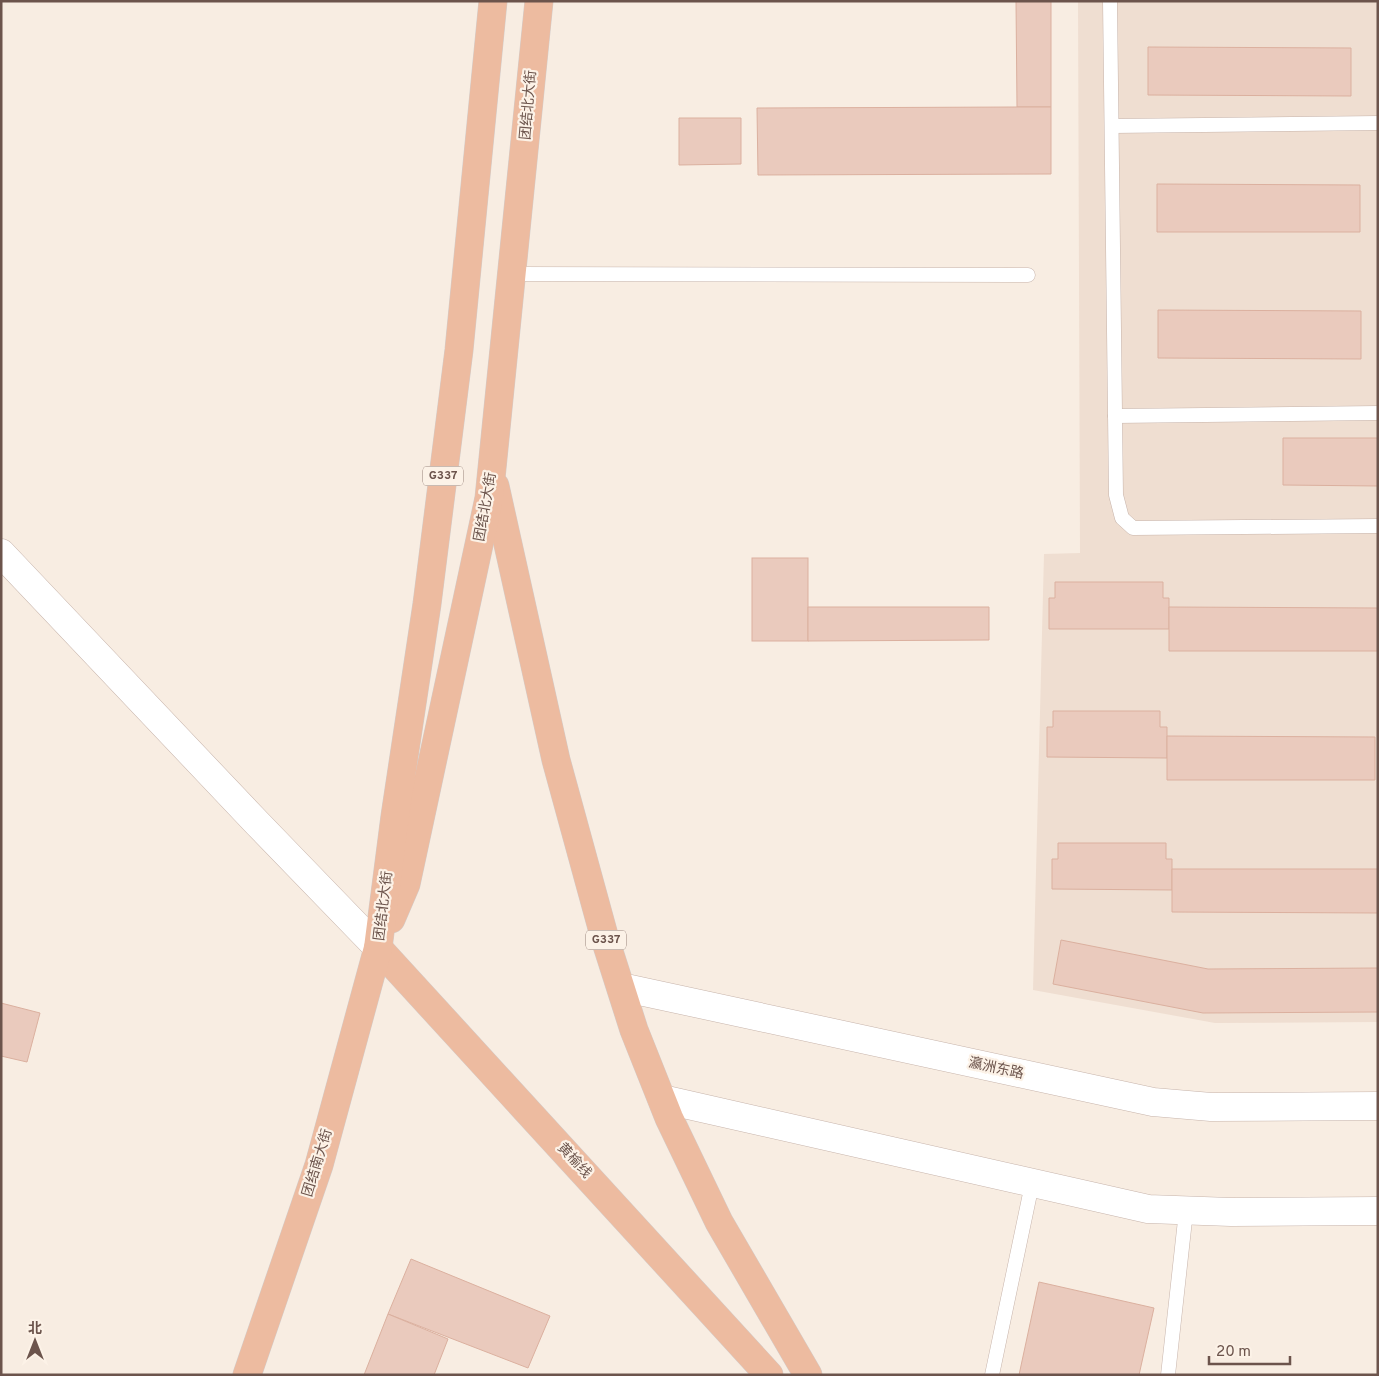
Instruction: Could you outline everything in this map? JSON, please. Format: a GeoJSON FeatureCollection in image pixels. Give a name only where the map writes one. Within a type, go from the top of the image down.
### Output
{"type":"FeatureCollection","features":[{"type":"Feature","properties":{"kind":"highway","name":"团结北大街"},"geometry":{"type":"LineString","coordinates":[[378,948],[395,816],[427,604],[456,370],[493,1]]}},
{"type":"Feature","properties":{"kind":"highway","name":"团结北大街"},"geometry":{"type":"LineString","coordinates":[[378,948],[406,884],[489,498],[539,1]]}},
{"type":"Feature","properties":{"kind":"highway","name":"G337"},"geometry":{"type":"LineString","coordinates":[[492,473],[556,760],[634,1030],[662,1099],[718,1222],[808,1375]]}},
{"type":"Feature","properties":{"kind":"highway","name":"团结南大街"},"geometry":{"type":"LineString","coordinates":[[247,1375],[319,1165],[378,948]]}},
{"type":"Feature","properties":{"kind":"highway","name":"黄榆线"},"geometry":{"type":"LineString","coordinates":[[378,948],[769,1375]]}},
{"type":"Feature","properties":{"kind":"street"},"geometry":{"type":"LineString","coordinates":[[1,552],[378,948]]}},
{"type":"Feature","properties":{"kind":"street","name":"瀛洲东路"},"geometry":{"type":"LineString","coordinates":[[621,987],[1152,1102],[1211,1107],[1378,1106]]}},
{"type":"Feature","properties":{"kind":"street"},"geometry":{"type":"LineString","coordinates":[[662,1099],[1148,1209],[1186,1211],[1378,1211]]}},
{"type":"Feature","properties":{"kind":"lane"},"geometry":{"type":"LineString","coordinates":[[1110,1],[1116,495],[1122,518],[1133,528],[1378,526]]}},
{"type":"Feature","properties":{"kind":"lane"},"geometry":{"type":"LineString","coordinates":[[1112,126],[1378,123]]}},
{"type":"Feature","properties":{"kind":"lane"},"geometry":{"type":"LineString","coordinates":[[513,274],[1028,275]]}},
{"type":"Feature","properties":{"kind":"lane"},"geometry":{"type":"LineString","coordinates":[[1115,416],[1378,413]]}},
{"type":"Feature","properties":{"kind":"lane"},"geometry":{"type":"LineString","coordinates":[[992,1375],[1032,1184]]}},
{"type":"Feature","properties":{"kind":"lane"},"geometry":{"type":"LineString","coordinates":[[1168,1375],[1186,1211]]}},
{"type":"Feature","properties":{"kind":"shaded area"},"geometry":{"type":"Polygon","coordinates":[[[1078,1],[1378,1],[1378,1022],[1215,1023],[1033,990],[1044,554],[1080,553],[1078,1]]]}},
{"type":"Feature","properties":{"kind":"building"},"geometry":{"type":"Polygon","coordinates":[[[1016,1],[1051,1],[1051,107],[1017,107],[1016,1]]]}},
{"type":"Feature","properties":{"kind":"building"},"geometry":{"type":"Polygon","coordinates":[[[1148,47],[1351,48],[1351,96],[1148,95],[1148,47]]]}},
{"type":"Feature","properties":{"kind":"building"},"geometry":{"type":"Polygon","coordinates":[[[1051,107],[1051,174],[758,175],[757,108],[1051,107]]]}},
{"type":"Feature","properties":{"kind":"building"},"geometry":{"type":"Polygon","coordinates":[[[679,118],[741,118],[741,164],[679,165],[679,118]]]}},
{"type":"Feature","properties":{"kind":"building"},"geometry":{"type":"Polygon","coordinates":[[[1157,184],[1360,185],[1360,232],[1157,232],[1157,184]]]}},
{"type":"Feature","properties":{"kind":"building"},"geometry":{"type":"Polygon","coordinates":[[[1158,310],[1361,311],[1361,359],[1158,358],[1158,310]]]}},
{"type":"Feature","properties":{"kind":"building"},"geometry":{"type":"Polygon","coordinates":[[[1283,438],[1378,438],[1378,486],[1283,485],[1283,438]]]}},
{"type":"Feature","properties":{"kind":"building"},"geometry":{"type":"Polygon","coordinates":[[[752,558],[808,558],[808,641],[752,641],[752,558]]]}},
{"type":"Feature","properties":{"kind":"building"},"geometry":{"type":"Polygon","coordinates":[[[1055,582],[1163,582],[1163,598],[1169,598],[1169,629],[1049,629],[1049,598],[1055,598],[1055,582]]]}},
{"type":"Feature","properties":{"kind":"building"},"geometry":{"type":"Polygon","coordinates":[[[808,607],[989,607],[989,640],[808,641],[808,607]]]}},
{"type":"Feature","properties":{"kind":"building"},"geometry":{"type":"Polygon","coordinates":[[[1169,607],[1378,608],[1378,651],[1169,651],[1169,607]]]}},
{"type":"Feature","properties":{"kind":"building"},"geometry":{"type":"Polygon","coordinates":[[[1053,711],[1160,711],[1160,727],[1167,727],[1167,758],[1047,757],[1047,727],[1053,727],[1053,711]]]}},
{"type":"Feature","properties":{"kind":"building"},"geometry":{"type":"Polygon","coordinates":[[[1167,736],[1375,737],[1375,780],[1167,780],[1167,736]]]}},
{"type":"Feature","properties":{"kind":"building"},"geometry":{"type":"Polygon","coordinates":[[[1058,843],[1166,843],[1166,859],[1172,859],[1172,890],[1052,889],[1052,859],[1058,859],[1058,843]]]}},
{"type":"Feature","properties":{"kind":"building"},"geometry":{"type":"Polygon","coordinates":[[[1172,869],[1378,869],[1378,913],[1172,912],[1172,869]]]}},
{"type":"Feature","properties":{"kind":"building"},"geometry":{"type":"Polygon","coordinates":[[[1061,940],[1208,969],[1378,968],[1378,1012],[1203,1013],[1053,984],[1061,940]]]}},
{"type":"Feature","properties":{"kind":"building"},"geometry":{"type":"Polygon","coordinates":[[[1,1003],[40,1013],[27,1062],[1,1056],[1,1003]]]}},
{"type":"Feature","properties":{"kind":"building"},"geometry":{"type":"Polygon","coordinates":[[[411,1259],[550,1316],[528,1368],[388,1314],[411,1259]]]}},
{"type":"Feature","properties":{"kind":"building"},"geometry":{"type":"Polygon","coordinates":[[[1039,1282],[1154,1308],[1139,1375],[1019,1375],[1039,1282]]]}},
{"type":"Feature","properties":{"kind":"building"},"geometry":{"type":"Polygon","coordinates":[[[388,1314],[448,1339],[434,1375],[364,1375],[388,1314]]]}}]}
